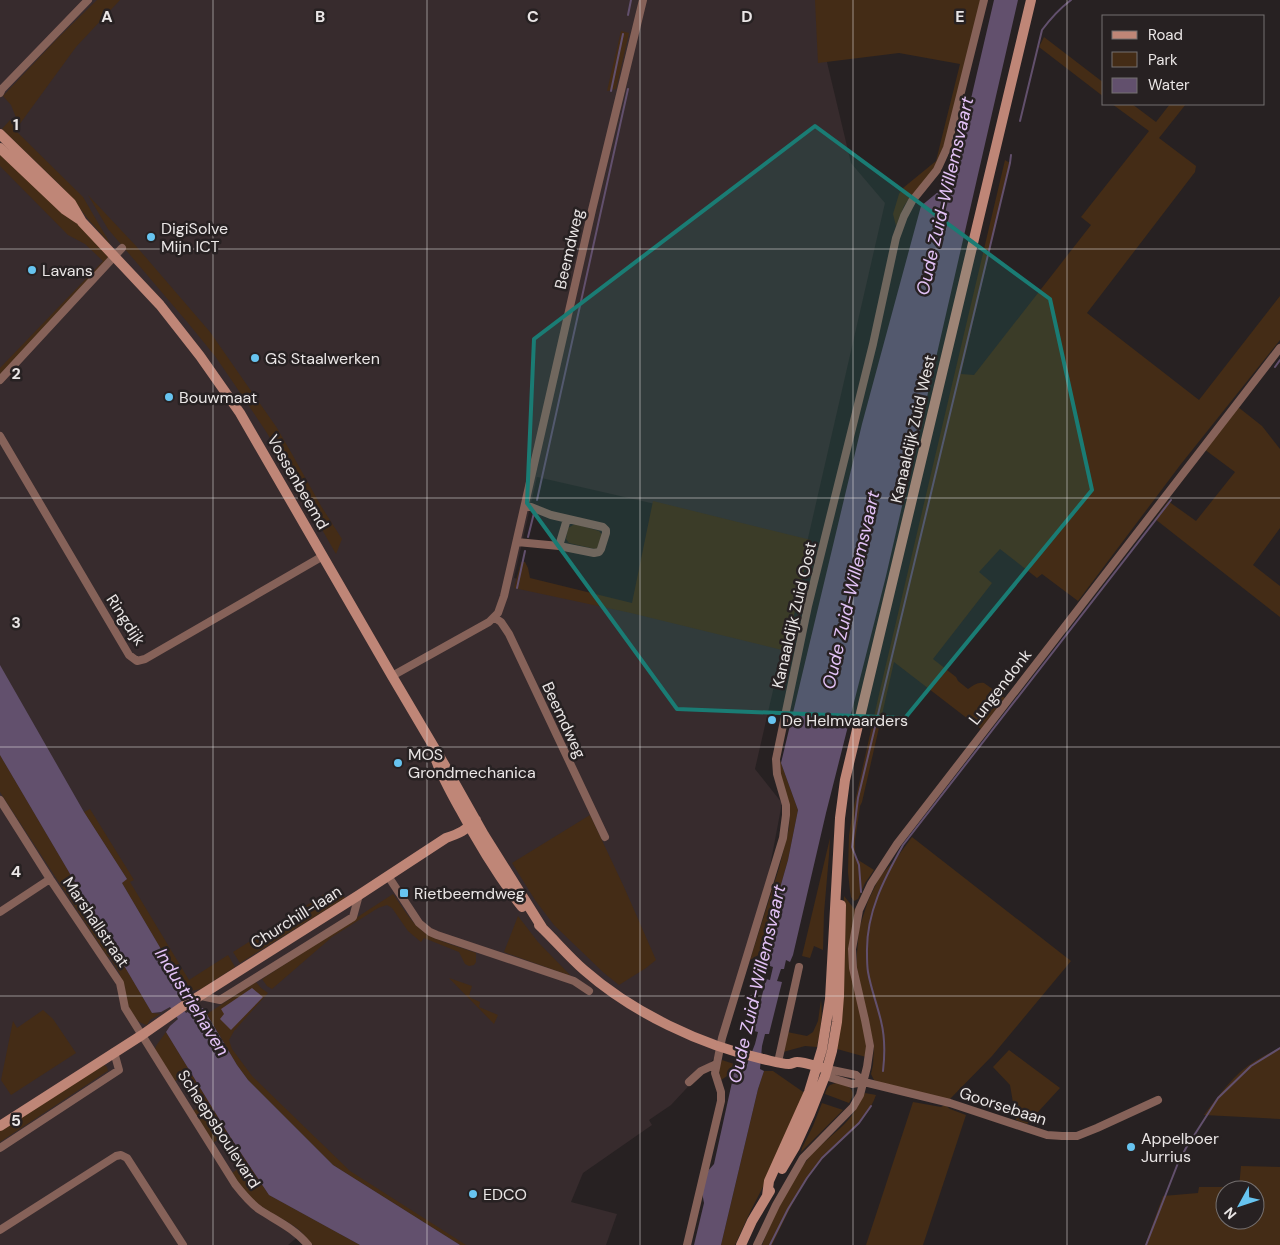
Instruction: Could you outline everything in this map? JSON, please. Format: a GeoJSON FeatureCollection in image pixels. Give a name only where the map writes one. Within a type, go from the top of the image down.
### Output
{"type":"FeatureCollection","features":[{"type":"Feature","properties":{"kind":"main road","name":"Kanaaldijk Zuid West"},"geometry":{"type":"LineString","coordinates":[[742,1245],[752,1221],[766,1196],[769,1181],[809,1092],[821,1072],[822,1048],[830,999],[840,818],[848,767],[1031,0]]}},
{"type":"Feature","properties":{"kind":"main road","name":"Vossenbeemd"},"geometry":{"type":"LineString","coordinates":[[0,134],[71,203],[82,222]]}},
{"type":"Feature","properties":{"kind":"main road","name":"Vossenbeemd"},"geometry":{"type":"LineString","coordinates":[[0,148],[64,209],[82,222],[115,256],[165,312],[200,356],[235,406],[430,740],[471,823],[507,888],[531,918],[584,970],[616,994],[674,1028],[720,1047],[791,1064],[795,1068],[821,1072]]}},
{"type":"Feature","properties":{"kind":"main road","name":"Churchill-laan"},"geometry":{"type":"LineString","coordinates":[[0,1126],[359,895],[446,838],[455,828],[471,823]]}},
{"type":"Feature","properties":{"kind":"street"},"geometry":{"type":"LineString","coordinates":[[1,91],[88,0]]}},
{"type":"Feature","properties":{"kind":"street","name":"Beemdweg"},"geometry":{"type":"LineString","coordinates":[[605,837],[509,634],[501,622],[495,618],[504,596],[526,505],[592,210],[643,0]]}},
{"type":"Feature","properties":{"kind":"street","name":"Kanaaldijk Zuid Oost"},"geometry":{"type":"LineString","coordinates":[[687,1245],[721,1101],[722,1092],[715,1073],[720,1047],[784,838],[786,805],[776,759],[808,606],[873,344],[896,238],[912,201],[937,170],[947,148],[984,0]]}},
{"type":"Feature","properties":{"kind":"street"},"geometry":{"type":"LineString","coordinates":[[0,380],[122,248]]}},
{"type":"Feature","properties":{"kind":"street","name":"Lungendonk"},"geometry":{"type":"LineString","coordinates":[[864,1082],[870,1046],[866,1020],[852,968],[852,949],[859,910],[870,884],[897,844],[1280,348]]}},
{"type":"Feature","properties":{"kind":"street","name":"Ringdijk"},"geometry":{"type":"LineString","coordinates":[[0,436],[129,655],[137,660],[146,659],[323,556]]}},
{"type":"Feature","properties":{"kind":"street"},"geometry":{"type":"LineString","coordinates":[[517,542],[559,546],[594,553],[602,549],[606,533],[603,527],[551,515],[526,505]]}},
{"type":"Feature","properties":{"kind":"street"},"geometry":{"type":"LineString","coordinates":[[559,546],[567,518]]}},
{"type":"Feature","properties":{"kind":"street"},"geometry":{"type":"LineString","coordinates":[[392,676],[495,618]]}},
{"type":"Feature","properties":{"kind":"street"},"geometry":{"type":"LineString","coordinates":[[0,800],[50,879]]}},
{"type":"Feature","properties":{"kind":"street"},"geometry":{"type":"LineString","coordinates":[[388,876],[416,918],[430,932],[574,981],[589,991]]}},
{"type":"Feature","properties":{"kind":"street","name":"Marshallstraat"},"geometry":{"type":"LineString","coordinates":[[0,912],[50,879],[120,983],[125,1008],[142,1035]]}},
{"type":"Feature","properties":{"kind":"street","name":"Churchill-laan"},"geometry":{"type":"LineString","coordinates":[[201,996],[220,1000],[353,916],[359,895]]}},
{"type":"Feature","properties":{"kind":"street","name":"Churchill-laan"},"geometry":{"type":"LineString","coordinates":[[249,965],[256,977]]}},
{"type":"Feature","properties":{"kind":"street"},"geometry":{"type":"LineString","coordinates":[[778,1062],[799,967]]}},
{"type":"Feature","properties":{"kind":"street","name":"Scheepsboulevard"},"geometry":{"type":"LineString","coordinates":[[142,1035],[242,1194],[259,1209],[294,1231],[307,1244]]}},
{"type":"Feature","properties":{"kind":"street"},"geometry":{"type":"LineString","coordinates":[[0,1148],[119,1070],[114,1052]]}},
{"type":"Feature","properties":{"kind":"street"},"geometry":{"type":"LineString","coordinates":[[689,1082],[701,1071],[716,1064]]}},
{"type":"Feature","properties":{"kind":"street","name":"Goorsebaan"},"geometry":{"type":"LineString","coordinates":[[821,1072],[852,1084],[864,1082],[950,1103],[1047,1135],[1077,1136],[1158,1100]]}},
{"type":"Feature","properties":{"kind":"street"},"geometry":{"type":"LineString","coordinates":[[757,1245],[776,1205],[803,1158],[852,1107],[860,1095],[864,1082]]}},
{"type":"Feature","properties":{"kind":"street"},"geometry":{"type":"LineString","coordinates":[[0,1230],[116,1156],[121,1155],[127,1158],[183,1245]]}},
{"type":"Feature","properties":{"kind":"highlighted area"},"geometry":{"type":"Polygon","coordinates":[[[815,126],[1050,299],[1092,490],[905,718],[677,709],[527,503],[534,339],[815,126]]]}},
{"type":"Feature","properties":{"kind":"shaded area"},"geometry":{"type":"Polygon","coordinates":[[[0,0],[816,0],[826,58],[851,163],[885,203],[755,769],[782,803],[762,908],[734,988],[714,1058],[671,1105],[649,1120],[652,1125],[583,1173],[571,1202],[617,1214],[606,1245],[436,1245],[306,1230],[288,1245],[0,1245],[0,0]],[[537,477],[514,578],[635,608],[655,504],[537,477]]]}},
{"type":"Feature","properties":{"kind":"green space"},"geometry":{"type":"Polygon","coordinates":[[[97,0],[120,0],[76,47],[19,125],[11,105],[3,96],[97,0]]]}},
{"type":"Feature","properties":{"kind":"green space"},"geometry":{"type":"Polygon","coordinates":[[[815,0],[981,0],[948,141],[933,174],[908,200],[896,226],[893,214],[899,194],[903,188],[936,161],[960,64],[899,53],[818,63],[815,0]]]}},
{"type":"Feature","properties":{"kind":"green space"},"geometry":{"type":"Polygon","coordinates":[[[621,31],[629,33],[616,89],[607,91],[621,31]]]}},
{"type":"Feature","properties":{"kind":"green space"},"geometry":{"type":"Polygon","coordinates":[[[1044,37],[1102,81],[1102,95],[1039,47],[1044,37]]]}},
{"type":"Feature","properties":{"kind":"green space"},"geometry":{"type":"Polygon","coordinates":[[[1113,105],[1133,105],[1156,122],[1169,105],[1185,105],[1159,138],[1196,166],[1195,172],[1087,313],[1199,400],[1280,296],[1280,340],[1181,464],[1078,601],[1042,574],[1037,578],[1000,549],[979,572],[992,583],[933,659],[968,689],[977,684],[984,683],[1005,698],[981,729],[894,662],[860,806],[855,841],[855,858],[874,870],[865,883],[858,899],[854,901],[851,897],[848,872],[849,835],[853,810],[1005,160],[1010,163],[961,374],[974,375],[1091,225],[1081,217],[1149,131],[1113,105]]]}},
{"type":"Feature","properties":{"kind":"green space"},"geometry":{"type":"Polygon","coordinates":[[[10,120],[16,131],[83,197],[111,245],[61,186],[2,129],[10,120]]]}},
{"type":"Feature","properties":{"kind":"green space"},"geometry":{"type":"Polygon","coordinates":[[[0,150],[80,224],[110,257],[0,377],[0,368],[103,261],[85,244],[68,235],[0,166],[0,150]]]}},
{"type":"Feature","properties":{"kind":"green space"},"geometry":{"type":"Polygon","coordinates":[[[88,195],[136,246],[210,332],[277,428],[342,539],[336,554],[267,433],[215,356],[108,229],[88,195]]]}},
{"type":"Feature","properties":{"kind":"green space"},"geometry":{"type":"Polygon","coordinates":[[[1238,407],[1262,426],[1280,449],[1280,528],[1253,565],[1280,586],[1280,617],[1155,519],[1168,501],[1196,521],[1235,472],[1204,449],[1238,407]]]}},
{"type":"Feature","properties":{"kind":"green space"},"geometry":{"type":"Polygon","coordinates":[[[653,501],[811,540],[786,651],[631,613],[514,588],[521,562],[525,562],[530,578],[632,603],[653,501]]]}},
{"type":"Feature","properties":{"kind":"green space"},"geometry":{"type":"Polygon","coordinates":[[[575,524],[599,531],[603,536],[601,547],[595,549],[569,543],[566,539],[568,528],[575,524]]]}},
{"type":"Feature","properties":{"kind":"green space"},"geometry":{"type":"Polygon","coordinates":[[[812,634],[838,640],[784,757],[812,634]]]}},
{"type":"Feature","properties":{"kind":"green space"},"geometry":{"type":"Polygon","coordinates":[[[0,755],[152,1013],[160,1014],[150,1020],[147,1025],[141,1023],[136,1018],[128,1006],[120,974],[0,792],[0,755]]]}},
{"type":"Feature","properties":{"kind":"green space"},"geometry":{"type":"Polygon","coordinates":[[[782,761],[781,763],[798,810],[788,860],[774,909],[771,941],[767,950],[750,960],[779,868],[789,828],[790,810],[778,764],[782,761]]]}},
{"type":"Feature","properties":{"kind":"green space"},"geometry":{"type":"Polygon","coordinates":[[[90,809],[134,880],[130,882],[189,980],[228,955],[235,967],[201,989],[190,991],[179,973],[176,972],[168,961],[122,883],[127,879],[84,812],[90,809]]]}},
{"type":"Feature","properties":{"kind":"green space"},"geometry":{"type":"Polygon","coordinates":[[[590,815],[656,960],[619,985],[554,925],[535,900],[512,863],[590,815]]]}},
{"type":"Feature","properties":{"kind":"green space"},"geometry":{"type":"Polygon","coordinates":[[[912,837],[1071,961],[992,1056],[949,1100],[881,1083],[874,1080],[871,1074],[874,1046],[857,968],[859,929],[868,901],[880,876],[912,837]]]}},
{"type":"Feature","properties":{"kind":"green space"},"geometry":{"type":"Polygon","coordinates":[[[830,838],[823,950],[814,946],[810,958],[802,956],[830,838]]]}},
{"type":"Feature","properties":{"kind":"green space"},"geometry":{"type":"Polygon","coordinates":[[[337,886],[345,898],[240,963],[233,952],[337,886]]]}},
{"type":"Feature","properties":{"kind":"green space"},"geometry":{"type":"Polygon","coordinates":[[[393,894],[412,920],[424,932],[438,940],[476,953],[474,965],[469,966],[465,964],[459,952],[424,938],[421,942],[408,931],[392,908],[387,905],[378,908],[332,937],[272,989],[262,979],[393,894]]]}},
{"type":"Feature","properties":{"kind":"green space"},"geometry":{"type":"Polygon","coordinates":[[[844,896],[856,911],[851,952],[866,1039],[866,1057],[837,1049],[844,896]]]}},
{"type":"Feature","properties":{"kind":"green space"},"geometry":{"type":"Polygon","coordinates":[[[518,916],[538,942],[571,976],[504,952],[518,916]]]}},
{"type":"Feature","properties":{"kind":"green space"},"geometry":{"type":"Polygon","coordinates":[[[449,978],[472,986],[469,996],[480,1002],[479,1007],[498,1015],[494,1024],[449,978]]]}},
{"type":"Feature","properties":{"kind":"green space"},"geometry":{"type":"Polygon","coordinates":[[[256,982],[268,993],[234,1031],[229,1040],[232,1049],[252,1076],[350,1171],[466,1245],[460,1245],[333,1165],[248,1080],[207,1014],[256,982]]]}},
{"type":"Feature","properties":{"kind":"green space"},"geometry":{"type":"Polygon","coordinates":[[[821,1000],[821,1018],[817,1047],[805,1046],[783,1052],[787,1032],[807,1036],[813,1032],[818,1021],[821,1000]]]}},
{"type":"Feature","properties":{"kind":"green space"},"geometry":{"type":"Polygon","coordinates":[[[43,1010],[53,1019],[76,1053],[11,1095],[1,1080],[13,1021],[17,1028],[43,1010]]]}},
{"type":"Feature","properties":{"kind":"green space"},"geometry":{"type":"Polygon","coordinates":[[[166,1032],[229,1135],[269,1195],[360,1245],[313,1245],[297,1228],[264,1208],[250,1196],[232,1173],[238,1169],[219,1139],[213,1143],[193,1111],[199,1107],[181,1078],[175,1081],[155,1050],[166,1032]]]}},
{"type":"Feature","properties":{"kind":"green space"},"geometry":{"type":"Polygon","coordinates":[[[1280,1048],[1280,1119],[1204,1115],[1227,1085],[1240,1072],[1255,1061],[1280,1048]]]}},
{"type":"Feature","properties":{"kind":"green space"},"geometry":{"type":"Polygon","coordinates":[[[1009,1050],[1060,1088],[1027,1124],[1016,1120],[1010,1085],[993,1067],[1009,1050]]]}},
{"type":"Feature","properties":{"kind":"green space"},"geometry":{"type":"Polygon","coordinates":[[[722,1060],[743,1067],[741,1072],[735,1071],[721,1080],[719,1070],[722,1060]]]}},
{"type":"Feature","properties":{"kind":"green space"},"geometry":{"type":"Polygon","coordinates":[[[103,1064],[107,1067],[108,1071],[0,1142],[0,1130],[103,1064]]]}},
{"type":"Feature","properties":{"kind":"green space"},"geometry":{"type":"Polygon","coordinates":[[[764,1071],[773,1071],[806,1094],[789,1137],[735,1245],[721,1245],[758,1089],[764,1071]]]}},
{"type":"Feature","properties":{"kind":"green space"},"geometry":{"type":"Polygon","coordinates":[[[837,1083],[851,1089],[853,1095],[849,1103],[825,1094],[829,1086],[837,1083]]]}},
{"type":"Feature","properties":{"kind":"green space"},"geometry":{"type":"Polygon","coordinates":[[[865,1093],[876,1095],[871,1106],[857,1126],[815,1168],[792,1205],[772,1245],[762,1245],[782,1201],[800,1169],[817,1149],[849,1119],[865,1093]]]}},
{"type":"Feature","properties":{"kind":"green space"},"geometry":{"type":"Polygon","coordinates":[[[913,1102],[941,1107],[945,1105],[966,1115],[923,1245],[866,1245],[913,1102]]]}},
{"type":"Feature","properties":{"kind":"green space"},"geometry":{"type":"Polygon","coordinates":[[[822,1103],[843,1110],[801,1152],[813,1126],[822,1103]]]}},
{"type":"Feature","properties":{"kind":"green space"},"geometry":{"type":"Polygon","coordinates":[[[1241,1166],[1280,1167],[1280,1245],[1145,1245],[1163,1196],[1198,1193],[1199,1187],[1215,1187],[1215,1230],[1265,1230],[1265,1180],[1240,1180],[1241,1166]]]}},
{"type":"Feature","properties":{"kind":"water","name":"Oude Zuid-Willemsvaart"},"geometry":{"type":"Polygon","coordinates":[[[994,0],[1018,0],[886,576],[826,813],[793,955],[790,962],[786,960],[784,969],[781,969],[777,981],[782,982],[769,1034],[765,1034],[762,1046],[760,1069],[764,1071],[758,1089],[721,1245],[694,1245],[704,1203],[702,1192],[707,1172],[714,1164],[734,1073],[735,1071],[741,1072],[743,1067],[746,1067],[755,1044],[758,1032],[754,1031],[754,1029],[766,979],[770,980],[773,967],[770,966],[769,951],[765,952],[771,941],[774,909],[788,860],[798,810],[781,763],[862,424],[921,206],[950,182],[953,176],[994,0]]]}},
{"type":"Feature","properties":{"kind":"water"},"geometry":{"type":"Polygon","coordinates":[[[0,665],[84,812],[127,879],[122,883],[168,961],[176,972],[179,973],[190,991],[187,998],[179,1003],[186,1013],[194,1008],[203,1008],[248,1080],[333,1165],[460,1245],[360,1245],[269,1195],[229,1135],[166,1032],[178,1019],[170,1007],[161,1012],[152,1013],[0,755],[0,665]]]}},
{"type":"Feature","properties":{"kind":"water"},"geometry":{"type":"Polygon","coordinates":[[[252,988],[263,997],[231,1030],[220,1019],[224,1014],[221,1009],[252,988]]]}},
{"type":"Feature","properties":{"kind":"waterway"},"geometry":{"type":"LineString","coordinates":[[628,15],[631,0]]}},
{"type":"Feature","properties":{"kind":"waterway"},"geometry":{"type":"LineString","coordinates":[[1020,121],[1042,30],[1055,14],[1071,0]]}},
{"type":"Feature","properties":{"kind":"waterway"},"geometry":{"type":"LineString","coordinates":[[611,91],[623,34]]}},
{"type":"Feature","properties":{"kind":"waterway"},"geometry":{"type":"LineString","coordinates":[[537,500],[628,89]]}},
{"type":"Feature","properties":{"kind":"waterway"},"geometry":{"type":"LineString","coordinates":[[861,892],[859,865],[852,847],[858,798],[1011,155]]}},
{"type":"Feature","properties":{"kind":"waterway"},"geometry":{"type":"LineString","coordinates":[[1275,367],[1280,360]]}},
{"type":"Feature","properties":{"kind":"waterway"},"geometry":{"type":"LineString","coordinates":[[883,1071],[883,1033],[867,967],[867,938],[873,910],[889,871],[903,845],[1171,500]]}},
{"type":"Feature","properties":{"kind":"waterway"},"geometry":{"type":"LineString","coordinates":[[528,537],[534,513]]}},
{"type":"Feature","properties":{"kind":"waterway"},"geometry":{"type":"LineString","coordinates":[[517,588],[525,551]]}},
{"type":"Feature","properties":{"kind":"waterway"},"geometry":{"type":"LineString","coordinates":[[1146,1245],[1178,1163],[1218,1098],[1251,1066],[1280,1048]]}},
{"type":"Feature","properties":{"kind":"waterway"},"geometry":{"type":"LineString","coordinates":[[770,1245],[788,1209],[807,1178],[822,1158],[859,1123],[871,1106]]}},
{"type":"Feature","properties":{"kind":"place","name":"DigiSolve Mijn ICT"},"geometry":{"type":"Point","coordinates":[151,237]}},
{"type":"Feature","properties":{"kind":"place","name":"Lavans"},"geometry":{"type":"Point","coordinates":[32,270]}},
{"type":"Feature","properties":{"kind":"place","name":"GS Staalwerken"},"geometry":{"type":"Point","coordinates":[255,358]}},
{"type":"Feature","properties":{"kind":"place","name":"Bouwmaat"},"geometry":{"type":"Point","coordinates":[169,397]}},
{"type":"Feature","properties":{"kind":"place","name":"De Helmvaarders"},"geometry":{"type":"Point","coordinates":[772,720]}},
{"type":"Feature","properties":{"kind":"place","name":"MOS Grondmechanica"},"geometry":{"type":"Point","coordinates":[398,763]}},
{"type":"Feature","properties":{"kind":"place","name":"Rietbeemdweg"},"geometry":{"type":"Point","coordinates":[404,893]}},
{"type":"Feature","properties":{"kind":"place","name":"Appelboer Jurrius"},"geometry":{"type":"Point","coordinates":[1131,1147]}},
{"type":"Feature","properties":{"kind":"place","name":"EDCO"},"geometry":{"type":"Point","coordinates":[473,1194]}},
{"type":"Feature","properties":{"kind":"water label","name":"Industriehaven"},"geometry":{"type":"Point","coordinates":[192,1002]}}]}
